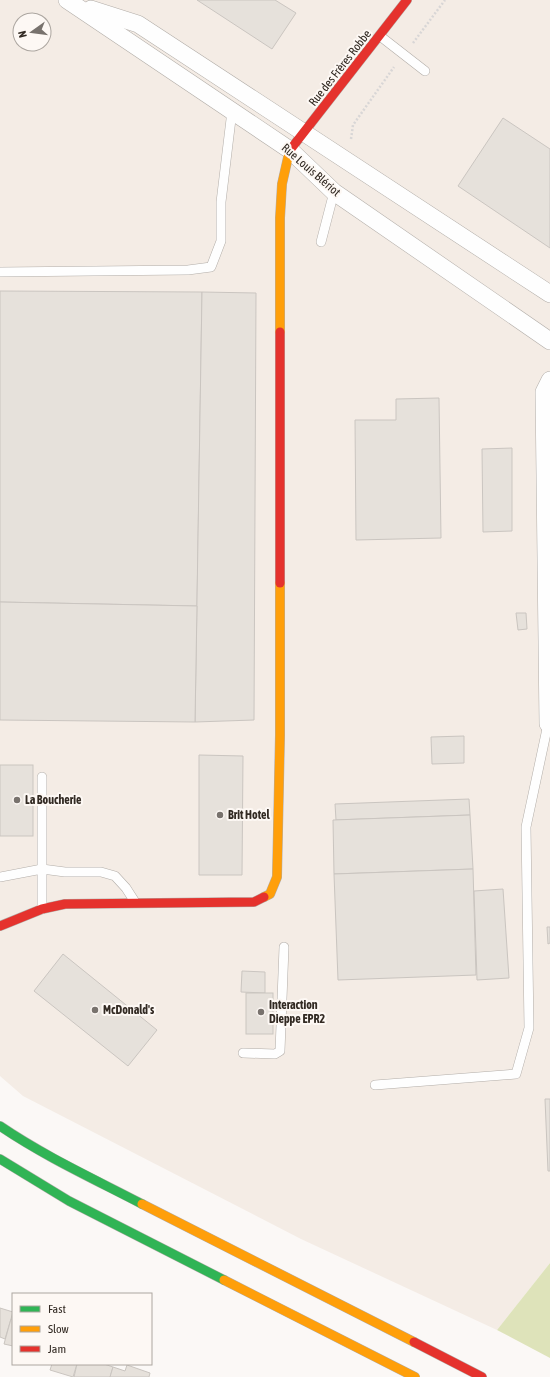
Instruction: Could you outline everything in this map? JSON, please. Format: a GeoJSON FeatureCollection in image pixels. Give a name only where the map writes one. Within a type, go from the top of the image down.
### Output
{"type":"FeatureCollection","features":[{"type":"Feature","properties":{"kind":"main road","name":"Rue des Frères Robbe"},"geometry":{"type":"LineString","coordinates":[[290,150],[407,0]]}},
{"type":"Feature","properties":{"kind":"main road"},"geometry":{"type":"LineString","coordinates":[[0,926],[42,909],[65,904],[254,902],[270,894],[278,878],[280,735],[280,218],[282,184],[290,150]]}},
{"type":"Feature","properties":{"kind":"main road"},"geometry":{"type":"LineString","coordinates":[[0,1126],[19,1139],[90,1178],[482,1377]]}},
{"type":"Feature","properties":{"kind":"main road"},"geometry":{"type":"LineString","coordinates":[[0,1159],[68,1201],[415,1377]]}},
{"type":"Feature","properties":{"kind":"street","name":"Rue Louis Blériot"},"geometry":{"type":"LineString","coordinates":[[70,1],[290,150],[334,192],[550,340]]}},
{"type":"Feature","properties":{"kind":"street","name":"Rue Louis Blériot"},"geometry":{"type":"LineString","coordinates":[[70,1],[138,24],[550,294]]}},
{"type":"Feature","properties":{"kind":"street"},"geometry":{"type":"LineString","coordinates":[[548,724],[544,392],[550,380]]}},
{"type":"Feature","properties":{"kind":"lane"},"geometry":{"type":"LineString","coordinates":[[380,36],[425,71]]}},
{"type":"Feature","properties":{"kind":"lane"},"geometry":{"type":"LineString","coordinates":[[0,272],[188,270],[211,266],[221,241],[221,202],[232,111]]}},
{"type":"Feature","properties":{"kind":"lane"},"geometry":{"type":"LineString","coordinates":[[321,242],[334,192]]}},
{"type":"Feature","properties":{"kind":"lane"},"geometry":{"type":"LineString","coordinates":[[375,1085],[516,1074],[529,1028],[526,827],[548,724]]}},
{"type":"Feature","properties":{"kind":"lane"},"geometry":{"type":"LineString","coordinates":[[42,777],[42,909]]}},
{"type":"Feature","properties":{"kind":"lane"},"geometry":{"type":"LineString","coordinates":[[0,877],[42,869],[65,872],[101,872],[115,876],[126,888],[136,903]]}},
{"type":"Feature","properties":{"kind":"lane"},"geometry":{"type":"LineString","coordinates":[[243,1053],[275,1054],[280,1051],[284,947]]}},
{"type":"Feature","properties":{"kind":"path"},"geometry":{"type":"LineString","coordinates":[[350,141],[353,125],[445,0]]}},
{"type":"Feature","properties":{"kind":"shaded area"},"geometry":{"type":"Polygon","coordinates":[[[0,0],[550,0],[550,1263],[497,1330],[301,1239],[23,1096],[0,1076],[0,0]]]}},
{"type":"Feature","properties":{"kind":"green space"},"geometry":{"type":"Polygon","coordinates":[[[550,1263],[550,1358],[497,1330],[550,1263]]]}},
{"type":"Feature","properties":{"kind":"building"},"geometry":{"type":"Polygon","coordinates":[[[197,0],[275,0],[296,13],[272,49],[197,0]]]}},
{"type":"Feature","properties":{"kind":"building"},"geometry":{"type":"Polygon","coordinates":[[[503,118],[550,149],[550,248],[458,186],[503,118]]]}},
{"type":"Feature","properties":{"kind":"building"},"geometry":{"type":"Polygon","coordinates":[[[0,291],[202,292],[197,606],[0,602],[0,291]]]}},
{"type":"Feature","properties":{"kind":"building"},"geometry":{"type":"Polygon","coordinates":[[[202,292],[256,293],[254,720],[195,722],[202,292]]]}},
{"type":"Feature","properties":{"kind":"building"},"geometry":{"type":"Polygon","coordinates":[[[439,398],[441,538],[356,540],[355,420],[396,420],[396,399],[439,398]]]}},
{"type":"Feature","properties":{"kind":"building"},"geometry":{"type":"Polygon","coordinates":[[[512,448],[512,531],[483,532],[482,449],[512,448]]]}},
{"type":"Feature","properties":{"kind":"building"},"geometry":{"type":"Polygon","coordinates":[[[0,602],[197,606],[195,722],[0,720],[0,602]]]}},
{"type":"Feature","properties":{"kind":"building"},"geometry":{"type":"Polygon","coordinates":[[[516,613],[526,613],[527,629],[518,630],[516,613]]]}},
{"type":"Feature","properties":{"kind":"building"},"geometry":{"type":"Polygon","coordinates":[[[464,736],[464,763],[432,764],[431,737],[464,736]]]}},
{"type":"Feature","properties":{"kind":"building","name":"Brit Hotel"},"geometry":{"type":"Polygon","coordinates":[[[199,755],[243,756],[242,875],[199,875],[199,755]]]}},
{"type":"Feature","properties":{"kind":"building","name":"La Boucherie"},"geometry":{"type":"Polygon","coordinates":[[[0,765],[33,765],[33,836],[0,836],[0,765]]]}},
{"type":"Feature","properties":{"kind":"building"},"geometry":{"type":"Polygon","coordinates":[[[469,799],[470,815],[336,820],[335,804],[469,799]]]}},
{"type":"Feature","properties":{"kind":"building"},"geometry":{"type":"Polygon","coordinates":[[[470,815],[473,869],[334,874],[333,820],[470,815]]]}},
{"type":"Feature","properties":{"kind":"building"},"geometry":{"type":"Polygon","coordinates":[[[473,869],[476,975],[338,980],[334,874],[473,869]]]}},
{"type":"Feature","properties":{"kind":"building"},"geometry":{"type":"Polygon","coordinates":[[[503,889],[509,978],[477,980],[474,891],[503,889]]]}},
{"type":"Feature","properties":{"kind":"building"},"geometry":{"type":"Polygon","coordinates":[[[547,927],[550,927],[550,943],[548,944],[547,927]]]}},
{"type":"Feature","properties":{"kind":"building","name":"McDonald's"},"geometry":{"type":"Polygon","coordinates":[[[63,954],[157,1030],[128,1066],[34,991],[63,954]]]}},
{"type":"Feature","properties":{"kind":"building"},"geometry":{"type":"Polygon","coordinates":[[[242,971],[265,972],[265,993],[241,992],[242,971]]]}},
{"type":"Feature","properties":{"kind":"building"},"geometry":{"type":"Polygon","coordinates":[[[246,993],[273,993],[273,1034],[246,1034],[246,993]]]}},
{"type":"Feature","properties":{"kind":"building"},"geometry":{"type":"Polygon","coordinates":[[[545,1099],[550,1099],[550,1171],[548,1171],[545,1099]]]}},
{"type":"Feature","properties":{"kind":"building"},"geometry":{"type":"Polygon","coordinates":[[[0,1308],[12,1312],[12,1315],[5,1339],[0,1337],[0,1308]]]}},
{"type":"Feature","properties":{"kind":"building"},"geometry":{"type":"Polygon","coordinates":[[[11,1319],[12,1319],[12,1346],[4,1344],[11,1319]]]}},
{"type":"Feature","properties":{"kind":"building"},"geometry":{"type":"Polygon","coordinates":[[[52,1365],[77,1365],[73,1377],[50,1370],[52,1365]]]}},
{"type":"Feature","properties":{"kind":"building"},"geometry":{"type":"Polygon","coordinates":[[[77,1365],[107,1365],[113,1367],[110,1377],[74,1377],[77,1365]]]}},
{"type":"Feature","properties":{"kind":"building"},"geometry":{"type":"Polygon","coordinates":[[[127,1365],[150,1373],[149,1377],[110,1377],[113,1367],[125,1371],[127,1365]]]}},
{"type":"Feature","properties":{"kind":"traffic: fast"},"geometry":{"type":"LineString","coordinates":[[0,1126],[52,1157],[142,1204]]}},
{"type":"Feature","properties":{"kind":"traffic: fast"},"geometry":{"type":"LineString","coordinates":[[0,1159],[69,1201],[224,1280]]}},
{"type":"Feature","properties":{"kind":"traffic: slow"},"geometry":{"type":"LineString","coordinates":[[280,332],[280,218],[282,184],[289,153]]}},
{"type":"Feature","properties":{"kind":"traffic: slow"},"geometry":{"type":"LineString","coordinates":[[264,897],[270,894],[277,877],[280,735],[280,583]]}},
{"type":"Feature","properties":{"kind":"traffic: slow"},"geometry":{"type":"LineString","coordinates":[[142,1204],[414,1342]]}},
{"type":"Feature","properties":{"kind":"traffic: slow"},"geometry":{"type":"LineString","coordinates":[[224,1280],[415,1377]]}},
{"type":"Feature","properties":{"kind":"traffic: jam"},"geometry":{"type":"LineString","coordinates":[[289,153],[407,0]]}},
{"type":"Feature","properties":{"kind":"traffic: jam"},"geometry":{"type":"LineString","coordinates":[[280,332],[280,583]]}},
{"type":"Feature","properties":{"kind":"traffic: jam"},"geometry":{"type":"LineString","coordinates":[[0,926],[42,909],[65,904],[254,902],[264,897]]}},
{"type":"Feature","properties":{"kind":"traffic: jam"},"geometry":{"type":"LineString","coordinates":[[414,1342],[482,1377]]}},
{"type":"Feature","properties":{"kind":"place","name":"La Boucherie"},"geometry":{"type":"Point","coordinates":[17,800]}},
{"type":"Feature","properties":{"kind":"place","name":"Brit Hotel"},"geometry":{"type":"Point","coordinates":[220,815]}},
{"type":"Feature","properties":{"kind":"place","name":"McDonald's"},"geometry":{"type":"Point","coordinates":[95,1010]}},
{"type":"Feature","properties":{"kind":"place","name":"Interaction Dieppe EPR2"},"geometry":{"type":"Point","coordinates":[261,1012]}}]}
